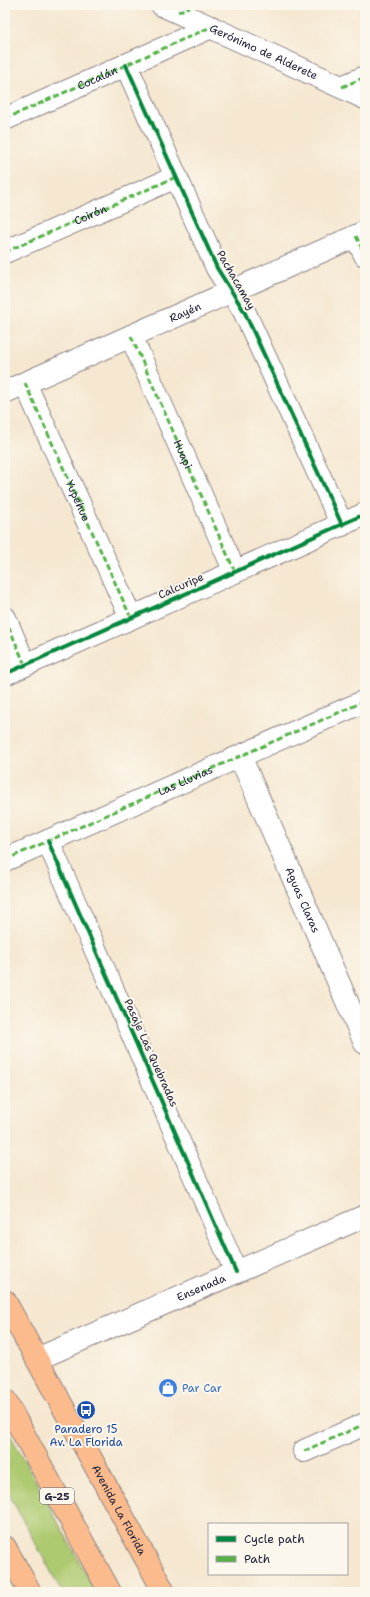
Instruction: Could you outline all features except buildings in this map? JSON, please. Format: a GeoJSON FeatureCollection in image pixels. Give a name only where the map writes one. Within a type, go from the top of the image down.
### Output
{"type":"FeatureCollection","features":[{"type":"Feature","properties":{"kind":"main road","name":"Avenida La Florida"},"geometry":{"type":"LineString","coordinates":[[5,1301],[164,1592]]}},
{"type":"Feature","properties":{"kind":"main road","name":"G-25"},"geometry":{"type":"LineString","coordinates":[[5,1400],[110,1592]]}},
{"type":"Feature","properties":{"kind":"main road"},"geometry":{"type":"LineString","coordinates":[[5,1547],[30,1592]]}},
{"type":"Feature","properties":{"kind":"street","name":"Gerónimo de Alderete"},"geometry":{"type":"LineString","coordinates":[[178,7],[211,27],[365,98]]}},
{"type":"Feature","properties":{"kind":"street","name":"Cocalán"},"geometry":{"type":"LineString","coordinates":[[5,119],[211,27]]}},
{"type":"Feature","properties":{"kind":"street","name":"Pachacamay"},"geometry":{"type":"LineString","coordinates":[[126,65],[217,268],[244,311],[342,525]]}},
{"type":"Feature","properties":{"kind":"street"},"geometry":{"type":"LineString","coordinates":[[342,87],[365,77]]}},
{"type":"Feature","properties":{"kind":"street","name":"Coirón"},"geometry":{"type":"LineString","coordinates":[[5,252],[176,177]]}},
{"type":"Feature","properties":{"kind":"street","name":"Rayén"},"geometry":{"type":"LineString","coordinates":[[5,392],[232,292],[362,241]]}},
{"type":"Feature","properties":{"kind":"street","name":"Huapi"},"geometry":{"type":"LineString","coordinates":[[131,336],[235,572]]}},
{"type":"Feature","properties":{"kind":"street","name":"Yupehue"},"geometry":{"type":"LineString","coordinates":[[25,383],[131,618]]}},
{"type":"Feature","properties":{"kind":"street","name":"Calcuripe"},"geometry":{"type":"LineString","coordinates":[[5,674],[365,514]]}},
{"type":"Feature","properties":{"kind":"street"},"geometry":{"type":"LineString","coordinates":[[5,618],[25,665]]}},
{"type":"Feature","properties":{"kind":"street","name":"Las Lluvias"},"geometry":{"type":"LineString","coordinates":[[5,860],[365,701]]}},
{"type":"Feature","properties":{"kind":"street","name":"Aguas Claras"},"geometry":{"type":"LineString","coordinates":[[240,756],[365,1043]]}},
{"type":"Feature","properties":{"kind":"street","name":"Pasaje Las Quebradas"},"geometry":{"type":"LineString","coordinates":[[48,841],[236,1272]]}},
{"type":"Feature","properties":{"kind":"street","name":"Ensenada"},"geometry":{"type":"LineString","coordinates":[[37,1359],[365,1216]]}},
{"type":"Feature","properties":{"kind":"street"},"geometry":{"type":"LineString","coordinates":[[304,1451],[365,1424]]}},
{"type":"Feature","properties":{"kind":"green space"},"geometry":{"type":"Polygon","coordinates":[[[5,1425],[96,1592],[62,1592],[5,1487],[5,1425]]]}},
{"type":"Feature","properties":{"kind":"marked path"},"geometry":{"type":"LineString","coordinates":[[178,12],[193,5]]}},
{"type":"Feature","properties":{"kind":"marked path"},"geometry":{"type":"LineString","coordinates":[[5,119],[211,27]]}},
{"type":"Feature","properties":{"kind":"marked path"},"geometry":{"type":"LineString","coordinates":[[342,87],[365,77]]}},
{"type":"Feature","properties":{"kind":"marked path"},"geometry":{"type":"LineString","coordinates":[[5,252],[176,177]]}},
{"type":"Feature","properties":{"kind":"marked path"},"geometry":{"type":"LineString","coordinates":[[356,236],[365,255]]}},
{"type":"Feature","properties":{"kind":"marked path"},"geometry":{"type":"LineString","coordinates":[[131,336],[235,572]]}},
{"type":"Feature","properties":{"kind":"marked path"},"geometry":{"type":"LineString","coordinates":[[25,383],[131,618]]}},
{"type":"Feature","properties":{"kind":"marked path"},"geometry":{"type":"LineString","coordinates":[[5,618],[25,665]]}},
{"type":"Feature","properties":{"kind":"marked path"},"geometry":{"type":"LineString","coordinates":[[5,860],[365,701]]}},
{"type":"Feature","properties":{"kind":"marked path"},"geometry":{"type":"LineString","coordinates":[[304,1451],[365,1424]]}},
{"type":"Feature","properties":{"kind":"cycle path"},"geometry":{"type":"LineString","coordinates":[[126,65],[217,268],[244,311],[342,525]]}},
{"type":"Feature","properties":{"kind":"cycle path"},"geometry":{"type":"LineString","coordinates":[[5,674],[365,514]]}},
{"type":"Feature","properties":{"kind":"cycle path"},"geometry":{"type":"LineString","coordinates":[[48,841],[236,1272]]}},
{"type":"Feature","properties":{"kind":"place","name":"Par Car"},"geometry":{"type":"Point","coordinates":[168,1388]}},
{"type":"Feature","properties":{"kind":"place","name":"Paradero 15 Av. La Florida"},"geometry":{"type":"Point","coordinates":[86,1410]}}]}
